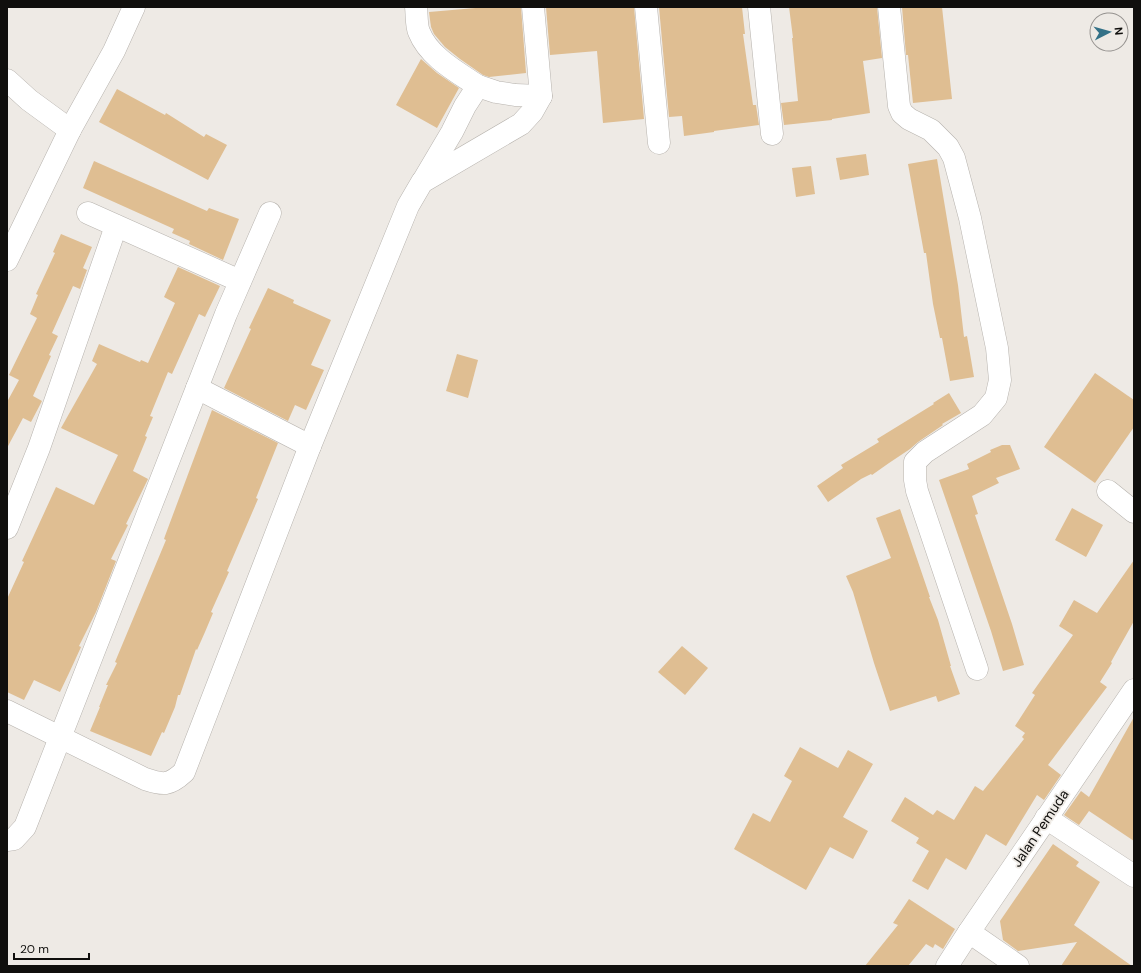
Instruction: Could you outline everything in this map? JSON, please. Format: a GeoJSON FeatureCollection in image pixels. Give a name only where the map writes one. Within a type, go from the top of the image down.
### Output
{"type":"FeatureCollection","features":[{"type":"Feature","properties":{"kind":"street"},"geometry":{"type":"LineString","coordinates":[[7,260],[70,130],[114,50],[134,7]]}},
{"type":"Feature","properties":{"kind":"street"},"geometry":{"type":"LineString","coordinates":[[416,7],[419,31],[429,48],[448,66],[478,86],[496,92],[515,95],[541,96]]}},
{"type":"Feature","properties":{"kind":"street"},"geometry":{"type":"LineString","coordinates":[[422,182],[521,124],[532,112],[541,96],[533,7]]}},
{"type":"Feature","properties":{"kind":"street"},"geometry":{"type":"LineString","coordinates":[[646,7],[659,144]]}},
{"type":"Feature","properties":{"kind":"street"},"geometry":{"type":"LineString","coordinates":[[759,7],[772,134]]}},
{"type":"Feature","properties":{"kind":"street"},"geometry":{"type":"LineString","coordinates":[[889,7],[899,106],[902,113],[909,119],[931,130],[948,147],[954,158],[970,218],[997,348],[1000,380],[996,398],[982,415],[925,452],[915,462],[914,470],[917,491],[977,669]]}},
{"type":"Feature","properties":{"kind":"street"},"geometry":{"type":"LineString","coordinates":[[7,80],[29,100],[70,130]]}},
{"type":"Feature","properties":{"kind":"street"},"geometry":{"type":"LineString","coordinates":[[7,711],[145,779],[160,784],[175,780],[184,772],[310,446],[408,206],[452,132],[464,106],[478,86]]}},
{"type":"Feature","properties":{"kind":"street"},"geometry":{"type":"LineString","coordinates":[[88,213],[240,281]]}},
{"type":"Feature","properties":{"kind":"street"},"geometry":{"type":"LineString","coordinates":[[7,840],[14,839],[25,827],[197,388],[240,281],[270,213]]}},
{"type":"Feature","properties":{"kind":"street"},"geometry":{"type":"LineString","coordinates":[[7,528],[39,448],[116,226]]}},
{"type":"Feature","properties":{"kind":"street"},"geometry":{"type":"LineString","coordinates":[[197,388],[310,446]]}},
{"type":"Feature","properties":{"kind":"street"},"geometry":{"type":"LineString","coordinates":[[1108,491],[1134,512]]}},
{"type":"Feature","properties":{"kind":"street","name":"Jalan Pemuda"},"geometry":{"type":"LineString","coordinates":[[947,966],[1046,818],[1127,716],[1134,690]]}},
{"type":"Feature","properties":{"kind":"street"},"geometry":{"type":"LineString","coordinates":[[1046,818],[1134,876]]}},
{"type":"Feature","properties":{"kind":"street"},"geometry":{"type":"LineString","coordinates":[[969,932],[1018,966]]}},
{"type":"Feature","properties":{"kind":"building"},"geometry":{"type":"Polygon","coordinates":[[[487,7],[521,7],[526,73],[489,77],[483,75],[445,47],[434,34],[431,27],[429,12],[487,7]]]}},
{"type":"Feature","properties":{"kind":"building"},"geometry":{"type":"Polygon","coordinates":[[[546,7],[634,7],[644,119],[603,123],[597,51],[550,55],[546,7]]]}},
{"type":"Feature","properties":{"kind":"building"},"geometry":{"type":"Polygon","coordinates":[[[659,7],[742,7],[745,34],[743,34],[753,105],[756,105],[759,125],[684,136],[682,116],[669,117],[659,7]]]}},
{"type":"Feature","properties":{"kind":"building"},"geometry":{"type":"Polygon","coordinates":[[[789,7],[877,7],[882,58],[863,61],[870,113],[832,120],[784,125],[781,103],[798,101],[789,7]]]}},
{"type":"Feature","properties":{"kind":"building"},"geometry":{"type":"Polygon","coordinates":[[[902,7],[942,7],[952,99],[913,103],[908,55],[906,55],[902,7]]]}},
{"type":"Feature","properties":{"kind":"building"},"geometry":{"type":"Polygon","coordinates":[[[421,59],[437,73],[459,88],[437,128],[396,105],[421,59]]]}},
{"type":"Feature","properties":{"kind":"building"},"geometry":{"type":"Polygon","coordinates":[[[117,89],[165,115],[166,113],[204,137],[206,134],[227,145],[208,180],[99,122],[117,89]]]}},
{"type":"Feature","properties":{"kind":"building"},"geometry":{"type":"Polygon","coordinates":[[[866,154],[869,175],[840,180],[836,158],[866,154]]]}},
{"type":"Feature","properties":{"kind":"building"},"geometry":{"type":"Polygon","coordinates":[[[937,159],[958,285],[964,337],[967,336],[974,377],[950,381],[942,338],[940,338],[933,304],[926,253],[924,253],[908,164],[937,159]]]}},
{"type":"Feature","properties":{"kind":"building"},"geometry":{"type":"Polygon","coordinates":[[[94,161],[207,211],[209,208],[239,219],[223,260],[189,244],[190,241],[172,233],[174,229],[83,188],[94,161]]]}},
{"type":"Feature","properties":{"kind":"building"},"geometry":{"type":"Polygon","coordinates":[[[811,166],[815,194],[796,197],[792,168],[811,166]]]}},
{"type":"Feature","properties":{"kind":"building"},"geometry":{"type":"Polygon","coordinates":[[[61,234],[92,247],[83,268],[87,270],[80,289],[73,286],[52,333],[58,336],[49,355],[51,356],[33,396],[42,401],[31,422],[23,418],[7,448],[7,402],[19,380],[9,375],[37,318],[30,314],[38,295],[36,294],[55,253],[53,252],[61,234]]]}},
{"type":"Feature","properties":{"kind":"building"},"geometry":{"type":"Polygon","coordinates":[[[178,267],[220,286],[205,317],[199,314],[172,374],[168,372],[150,416],[153,417],[145,436],[147,437],[133,471],[148,479],[111,559],[116,561],[96,612],[79,646],[81,647],[70,671],[60,692],[34,680],[24,700],[7,692],[7,599],[24,562],[22,561],[56,487],[94,505],[118,455],[61,428],[97,364],[92,361],[99,344],[140,362],[141,360],[148,363],[175,303],[164,297],[178,267]]]}},
{"type":"Feature","properties":{"kind":"building"},"geometry":{"type":"Polygon","coordinates":[[[268,288],[294,300],[293,303],[331,320],[311,365],[324,370],[306,410],[295,405],[288,421],[224,388],[251,329],[249,328],[268,288]]]}},
{"type":"Feature","properties":{"kind":"building"},"geometry":{"type":"Polygon","coordinates":[[[457,354],[478,360],[468,398],[446,391],[457,354]]]}},
{"type":"Feature","properties":{"kind":"building"},"geometry":{"type":"Polygon","coordinates":[[[1095,373],[1134,400],[1134,427],[1095,483],[1044,447],[1095,373]]]}},
{"type":"Feature","properties":{"kind":"building"},"geometry":{"type":"Polygon","coordinates":[[[949,393],[961,413],[942,424],[943,425],[872,475],[871,474],[861,479],[828,502],[817,486],[843,468],[841,465],[879,442],[877,439],[949,393]]]}},
{"type":"Feature","properties":{"kind":"building"},"geometry":{"type":"Polygon","coordinates":[[[212,410],[278,443],[256,498],[258,499],[227,571],[229,572],[211,612],[213,613],[197,650],[196,649],[180,695],[178,695],[175,707],[164,733],[162,732],[151,756],[90,731],[108,685],[106,685],[117,663],[115,662],[166,540],[164,539],[165,536],[212,410]]]}},
{"type":"Feature","properties":{"kind":"building"},"geometry":{"type":"Polygon","coordinates":[[[1002,445],[1010,445],[1020,469],[996,478],[999,483],[972,496],[978,514],[975,515],[1012,624],[1024,665],[1003,671],[991,631],[939,480],[969,469],[967,464],[991,452],[990,450],[1002,445]]]}},
{"type":"Feature","properties":{"kind":"building"},"geometry":{"type":"Polygon","coordinates":[[[1072,508],[1103,525],[1086,557],[1055,540],[1072,508]]]}},
{"type":"Feature","properties":{"kind":"building"},"geometry":{"type":"Polygon","coordinates":[[[900,509],[938,620],[950,666],[960,694],[938,702],[936,696],[890,711],[853,592],[846,576],[891,558],[876,518],[900,509]]]}},
{"type":"Feature","properties":{"kind":"building"},"geometry":{"type":"Polygon","coordinates":[[[1134,560],[1134,621],[1111,662],[1112,663],[1100,682],[1107,687],[1048,765],[1061,775],[1044,800],[1037,795],[1006,846],[986,834],[966,870],[946,858],[928,890],[912,881],[929,851],[916,843],[919,838],[891,821],[905,797],[933,815],[937,810],[954,820],[975,786],[983,791],[1024,739],[1022,737],[1025,733],[1015,726],[1035,695],[1032,693],[1073,635],[1059,626],[1074,600],[1097,613],[1134,560]]]}},
{"type":"Feature","properties":{"kind":"building"},"geometry":{"type":"Polygon","coordinates":[[[682,646],[708,668],[685,695],[658,672],[682,646]]]}},
{"type":"Feature","properties":{"kind":"building"},"geometry":{"type":"Polygon","coordinates":[[[1134,717],[1134,841],[1089,811],[1079,825],[1064,815],[1081,791],[1089,797],[1134,717]]]}},
{"type":"Feature","properties":{"kind":"building"},"geometry":{"type":"Polygon","coordinates":[[[800,747],[838,768],[848,750],[873,764],[843,817],[868,831],[853,859],[830,847],[806,890],[734,849],[753,813],[770,822],[792,781],[784,776],[800,747]]]}},
{"type":"Feature","properties":{"kind":"building"},"geometry":{"type":"Polygon","coordinates":[[[1053,844],[1079,862],[1076,866],[1100,882],[1074,925],[1132,966],[1061,966],[1077,942],[1018,951],[1003,940],[1000,921],[1053,844]]]}},
{"type":"Feature","properties":{"kind":"building"},"geometry":{"type":"Polygon","coordinates":[[[909,899],[955,929],[943,949],[935,944],[933,948],[926,944],[908,966],[865,966],[898,925],[893,923],[909,899]]]}}]}
